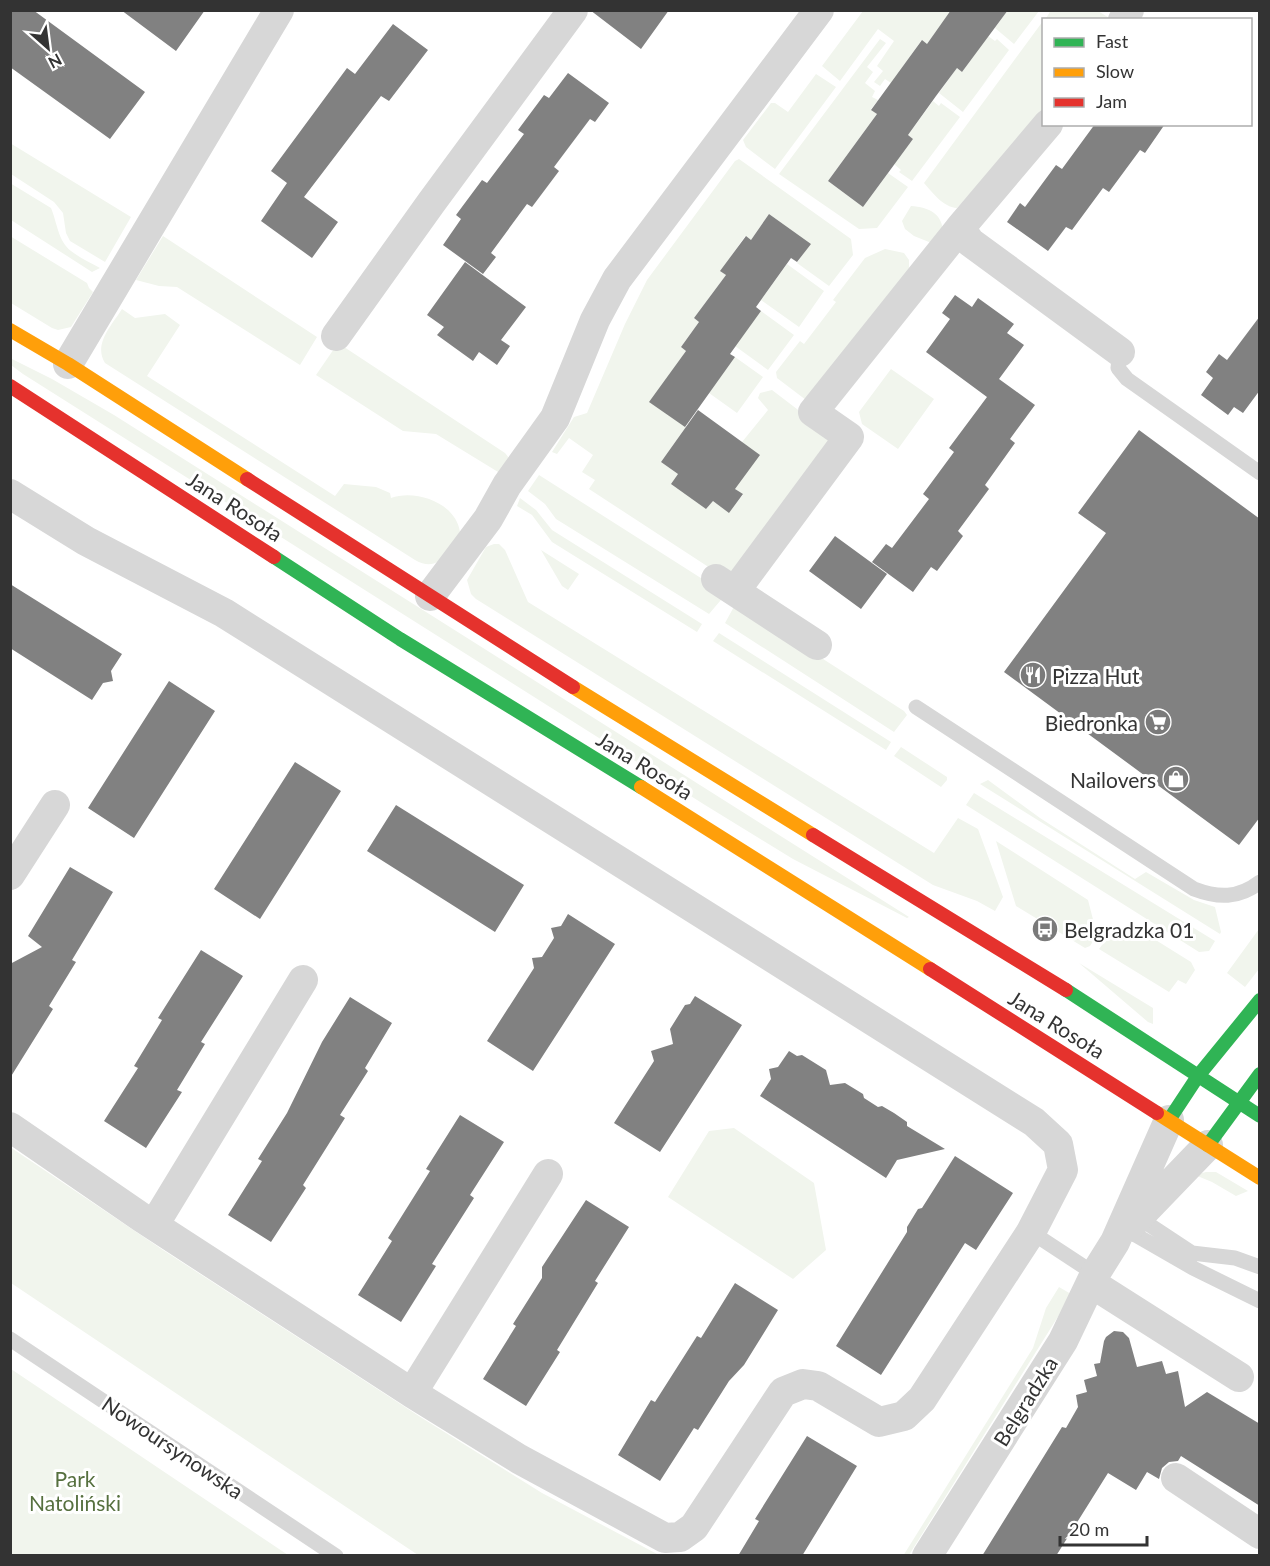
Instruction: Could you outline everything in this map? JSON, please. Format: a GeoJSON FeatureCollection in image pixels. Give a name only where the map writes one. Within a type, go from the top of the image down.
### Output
{"type":"FeatureCollection","features":[{"type":"Feature","properties":{"kind":"street"},"geometry":{"type":"LineString","coordinates":[[68,364],[279,10]]}},
{"type":"Feature","properties":{"kind":"street"},"geometry":{"type":"LineString","coordinates":[[336,336],[573,10]]}},
{"type":"Feature","properties":{"kind":"street"},"geometry":{"type":"LineString","coordinates":[[430,596],[488,519],[507,485],[555,418],[595,320],[617,279],[819,10]]}},
{"type":"Feature","properties":{"kind":"street"},"geometry":{"type":"LineString","coordinates":[[817,645],[726,585],[849,437],[813,412],[960,228],[1046,126]]}},
{"type":"Feature","properties":{"kind":"street"},"geometry":{"type":"LineString","coordinates":[[960,228],[970,242],[1120,352]]}},
{"type":"Feature","properties":{"kind":"street","name":"Jana Rosoła"},"geometry":{"type":"LineString","coordinates":[[10,330],[68,364],[616,715],[1033,969],[1260,1116]]}},
{"type":"Feature","properties":{"kind":"street","name":"Jana Rosoła"},"geometry":{"type":"LineString","coordinates":[[10,386],[400,639],[1260,1178]]}},
{"type":"Feature","properties":{"kind":"street"},"geometry":{"type":"LineString","coordinates":[[10,494],[86,541],[224,613],[1034,1122],[1058,1144],[1063,1170],[1031,1232],[922,1399],[904,1416],[879,1422],[818,1386],[802,1384],[783,1392],[694,1527],[681,1537],[665,1538],[519,1460],[412,1393],[154,1225],[10,1126]]}},
{"type":"Feature","properties":{"kind":"street"},"geometry":{"type":"LineString","coordinates":[[10,875],[55,805]]}},
{"type":"Feature","properties":{"kind":"street"},"geometry":{"type":"LineString","coordinates":[[154,1225],[303,980]]}},
{"type":"Feature","properties":{"kind":"street","name":"Belgradzka"},"geometry":{"type":"LineString","coordinates":[[1127,1230],[1169,1120],[1198,1076],[1260,1000]]}},
{"type":"Feature","properties":{"kind":"street","name":"Belgradzka"},"geometry":{"type":"LineString","coordinates":[[927,1556],[1062,1341],[1093,1279],[1127,1230],[1208,1145],[1260,1074]]}},
{"type":"Feature","properties":{"kind":"street"},"geometry":{"type":"LineString","coordinates":[[412,1393],[548,1174]]}},
{"type":"Feature","properties":{"kind":"street"},"geometry":{"type":"LineString","coordinates":[[1093,1279],[1239,1377]]}},
{"type":"Feature","properties":{"kind":"street"},"geometry":{"type":"LineString","coordinates":[[1176,1478],[1260,1534]]}},
{"type":"Feature","properties":{"kind":"lane"},"geometry":{"type":"LineString","coordinates":[[1120,352],[1118,368],[1127,379],[1260,472]]}},
{"type":"Feature","properties":{"kind":"lane"},"geometry":{"type":"LineString","coordinates":[[916,708],[1194,889],[1219,897],[1246,891],[1260,882]]}},
{"type":"Feature","properties":{"kind":"lane"},"geometry":{"type":"LineString","coordinates":[[1127,1230],[1192,1253],[1235,1258],[1260,1267]]}},
{"type":"Feature","properties":{"kind":"lane"},"geometry":{"type":"LineString","coordinates":[[1127,1230],[1214,1279],[1260,1301]]}},
{"type":"Feature","properties":{"kind":"lane"},"geometry":{"type":"LineString","coordinates":[[1031,1232],[1093,1279]]}},
{"type":"Feature","properties":{"kind":"lane"},"geometry":{"type":"LineString","coordinates":[[1214,1279],[1224,1257]]}},
{"type":"Feature","properties":{"kind":"lane","name":"Nowoursynowska"},"geometry":{"type":"LineString","coordinates":[[10,1339],[336,1556]]}},
{"type":"Feature","properties":{"kind":"green space"},"geometry":{"type":"Polygon","coordinates":[[[1051,10],[1098,11],[1109,18],[1046,18],[1051,10]]]}},
{"type":"Feature","properties":{"kind":"green space"},"geometry":{"type":"Polygon","coordinates":[[[863,11],[951,11],[927,44],[921,41],[891,83],[885,79],[880,86],[874,82],[883,71],[877,66],[894,41],[878,29],[840,81],[822,66],[863,11]]]}},
{"type":"Feature","properties":{"kind":"green space"},"geometry":{"type":"Polygon","coordinates":[[[1007,11],[1039,11],[1014,44],[995,28],[1007,11]]]}},
{"type":"Feature","properties":{"kind":"green space"},"geometry":{"type":"Polygon","coordinates":[[[1042,22],[1042,115],[957,208],[939,199],[924,183],[1042,22]]]}},
{"type":"Feature","properties":{"kind":"green space"},"geometry":{"type":"Polygon","coordinates":[[[988,36],[995,41],[997,39],[1009,50],[963,112],[939,93],[957,68],[962,72],[988,36]]]}},
{"type":"Feature","properties":{"kind":"green space"},"geometry":{"type":"Polygon","coordinates":[[[880,39],[886,43],[867,67],[873,72],[865,83],[875,91],[872,97],[878,100],[871,109],[877,114],[828,181],[863,207],[888,173],[908,187],[877,228],[859,229],[779,174],[880,39]]]}},
{"type":"Feature","properties":{"kind":"green space"},"geometry":{"type":"Polygon","coordinates":[[[816,74],[836,87],[775,169],[746,147],[743,140],[771,103],[775,103],[788,112],[816,74]]]}},
{"type":"Feature","properties":{"kind":"green space"},"geometry":{"type":"Polygon","coordinates":[[[933,101],[939,106],[941,103],[960,117],[912,181],[899,172],[901,170],[894,164],[913,139],[908,135],[933,101]]]}},
{"type":"Feature","properties":{"kind":"green space"},"geometry":{"type":"Polygon","coordinates":[[[10,143],[131,217],[105,262],[70,241],[66,233],[63,213],[54,202],[11,174],[10,143]]]}},
{"type":"Feature","properties":{"kind":"green space"},"geometry":{"type":"Polygon","coordinates":[[[739,159],[851,239],[853,255],[829,286],[797,263],[810,244],[769,214],[751,240],[745,236],[721,271],[726,275],[694,318],[699,322],[681,347],[686,351],[650,402],[686,427],[661,462],[678,474],[672,484],[706,509],[713,501],[729,512],[743,495],[735,489],[742,442],[768,410],[758,398],[760,393],[772,390],[831,435],[833,440],[733,583],[589,489],[595,480],[582,472],[593,455],[569,438],[557,454],[552,452],[574,417],[587,413],[625,324],[647,280],[735,161],[739,159]]]}},
{"type":"Feature","properties":{"kind":"green space"},"geometry":{"type":"Polygon","coordinates":[[[10,183],[51,208],[67,247],[100,268],[92,272],[11,220],[10,183]]]}},
{"type":"Feature","properties":{"kind":"green space"},"geometry":{"type":"Polygon","coordinates":[[[911,206],[924,208],[938,216],[943,233],[936,241],[929,242],[914,236],[905,229],[902,221],[911,206]]]}},
{"type":"Feature","properties":{"kind":"green space"},"geometry":{"type":"Polygon","coordinates":[[[10,236],[87,283],[93,292],[71,327],[58,330],[52,328],[11,303],[10,236]]]}},
{"type":"Feature","properties":{"kind":"green space"},"geometry":{"type":"Polygon","coordinates":[[[163,236],[317,337],[300,365],[177,287],[159,286],[136,280],[163,236]]]}},
{"type":"Feature","properties":{"kind":"green space"},"geometry":{"type":"Polygon","coordinates":[[[885,249],[904,253],[909,260],[909,269],[806,400],[777,378],[776,372],[800,341],[804,344],[836,302],[833,300],[865,258],[885,249]]]}},
{"type":"Feature","properties":{"kind":"green space"},"geometry":{"type":"Polygon","coordinates":[[[787,264],[824,291],[799,327],[761,300],[787,264]]]}},
{"type":"Feature","properties":{"kind":"green space"},"geometry":{"type":"Polygon","coordinates":[[[122,309],[135,318],[165,314],[180,325],[147,376],[335,496],[344,484],[376,487],[390,493],[391,498],[412,495],[423,497],[443,506],[457,522],[460,532],[447,552],[437,562],[431,564],[415,560],[105,363],[101,349],[102,342],[122,309]]]}},
{"type":"Feature","properties":{"kind":"green space"},"geometry":{"type":"Polygon","coordinates":[[[761,311],[794,335],[768,370],[735,346],[761,311]]]}},
{"type":"Feature","properties":{"kind":"green space"},"geometry":{"type":"Polygon","coordinates":[[[338,343],[505,453],[513,463],[503,475],[436,434],[403,431],[316,375],[338,343]]]}},
{"type":"Feature","properties":{"kind":"green space"},"geometry":{"type":"Polygon","coordinates":[[[735,357],[763,377],[737,413],[709,393],[735,357]]]}},
{"type":"Feature","properties":{"kind":"green space"},"geometry":{"type":"Polygon","coordinates":[[[10,358],[114,415],[909,917],[793,859],[705,805],[23,374],[11,365],[10,358]]]}},
{"type":"Feature","properties":{"kind":"green space"},"geometry":{"type":"Polygon","coordinates":[[[891,369],[934,399],[898,449],[862,424],[859,412],[891,369]]]}},
{"type":"Feature","properties":{"kind":"green space"},"geometry":{"type":"Polygon","coordinates":[[[539,475],[726,594],[709,614],[556,519],[545,504],[528,491],[539,475]]]}},
{"type":"Feature","properties":{"kind":"green space"},"geometry":{"type":"Polygon","coordinates":[[[520,498],[536,510],[552,530],[702,624],[697,632],[552,542],[532,515],[517,506],[520,498]]]}},
{"type":"Feature","properties":{"kind":"green space"},"geometry":{"type":"Polygon","coordinates":[[[499,544],[505,550],[528,602],[934,853],[958,818],[978,829],[1003,897],[995,911],[977,901],[933,885],[476,599],[471,594],[467,580],[486,547],[499,544]]]}},
{"type":"Feature","properties":{"kind":"green space"},"geometry":{"type":"Polygon","coordinates":[[[541,550],[579,574],[568,590],[562,586],[541,550]]]}},
{"type":"Feature","properties":{"kind":"green space"},"geometry":{"type":"Polygon","coordinates":[[[736,603],[907,715],[894,732],[725,623],[736,603]]]}},
{"type":"Feature","properties":{"kind":"green space"},"geometry":{"type":"Polygon","coordinates":[[[719,633],[891,742],[886,750],[713,641],[719,633]]]}},
{"type":"Feature","properties":{"kind":"green space"},"geometry":{"type":"Polygon","coordinates":[[[901,747],[947,777],[947,780],[941,787],[894,756],[901,747]]]}},
{"type":"Feature","properties":{"kind":"green space"},"geometry":{"type":"Polygon","coordinates":[[[988,780],[1040,818],[1135,879],[1146,872],[1194,900],[1215,907],[1220,934],[980,784],[988,780]]]}},
{"type":"Feature","properties":{"kind":"green space"},"geometry":{"type":"Polygon","coordinates":[[[974,793],[1215,941],[1209,951],[1199,952],[966,805],[974,793]]]}},
{"type":"Feature","properties":{"kind":"green space"},"geometry":{"type":"Polygon","coordinates":[[[996,841],[1088,900],[1097,935],[1090,946],[1085,948],[1016,906],[996,841]]]}},
{"type":"Feature","properties":{"kind":"green space"},"geometry":{"type":"Polygon","coordinates":[[[1138,929],[1191,962],[1195,970],[1186,984],[1178,980],[1169,992],[1099,949],[1105,941],[1138,929]]]}},
{"type":"Feature","properties":{"kind":"green space"},"geometry":{"type":"Polygon","coordinates":[[[1259,929],[1259,969],[1245,987],[1227,973],[1259,929]]]}},
{"type":"Feature","properties":{"kind":"green space"},"geometry":{"type":"Polygon","coordinates":[[[1079,963],[1153,1008],[1153,1024],[1148,1022],[1079,963]]]}},
{"type":"Feature","properties":{"kind":"green space"},"geometry":{"type":"Polygon","coordinates":[[[734,1128],[814,1183],[826,1250],[793,1279],[668,1197],[709,1131],[734,1128]]]}},
{"type":"Feature","properties":{"kind":"green space"},"geometry":{"type":"Polygon","coordinates":[[[10,1147],[163,1250],[422,1418],[542,1493],[659,1555],[418,1555],[11,1283],[10,1147]]]}},
{"type":"Feature","properties":{"kind":"green space"},"geometry":{"type":"Polygon","coordinates":[[[1216,1172],[1248,1191],[1236,1196],[1195,1175],[1216,1172]]]}},
{"type":"Feature","properties":{"kind":"green space"},"geometry":{"type":"Polygon","coordinates":[[[1059,1287],[1071,1294],[1069,1299],[909,1555],[903,1556],[1033,1348],[1046,1308],[1059,1287]]]}},
{"type":"Feature","properties":{"kind":"green space","name":"Park Natoliński"},"geometry":{"type":"Polygon","coordinates":[[[11,1369],[288,1555],[11,1555],[11,1369]]]}},
{"type":"Feature","properties":{"kind":"building"},"geometry":{"type":"Polygon","coordinates":[[[10,10],[33,10],[145,92],[110,139],[10,67],[10,10]]]}},
{"type":"Feature","properties":{"kind":"building"},"geometry":{"type":"Polygon","coordinates":[[[121,10],[205,10],[176,51],[121,10]]]}},
{"type":"Feature","properties":{"kind":"building"},"geometry":{"type":"Polygon","coordinates":[[[590,10],[669,10],[641,49],[590,10]]]}},
{"type":"Feature","properties":{"kind":"building"},"geometry":{"type":"Polygon","coordinates":[[[951,10],[1008,10],[962,72],[957,68],[936,96],[908,135],[913,139],[863,207],[828,181],[877,114],[871,110],[922,40],[927,44],[951,10]]]}},
{"type":"Feature","properties":{"kind":"building"},"geometry":{"type":"Polygon","coordinates":[[[393,24],[428,50],[389,101],[381,96],[304,197],[338,222],[312,258],[261,221],[287,183],[271,171],[347,68],[355,74],[393,24]]]}},
{"type":"Feature","properties":{"kind":"building"},"geometry":{"type":"Polygon","coordinates":[[[568,73],[609,103],[595,122],[590,119],[554,167],[559,171],[532,207],[527,204],[491,253],[496,257],[483,274],[443,245],[461,219],[456,215],[482,180],[487,183],[524,134],[518,130],[544,95],[549,98],[568,73]]]}},
{"type":"Feature","properties":{"kind":"building"},"geometry":{"type":"Polygon","coordinates":[[[1094,126],[1164,126],[1145,153],[1140,150],[1109,192],[1103,188],[1072,230],[1066,227],[1048,251],[1007,222],[1020,203],[1025,207],[1056,165],[1062,169],[1094,126]]]}},
{"type":"Feature","properties":{"kind":"building"},"geometry":{"type":"Polygon","coordinates":[[[769,214],[811,244],[797,262],[791,258],[756,307],[761,311],[730,354],[735,357],[685,427],[649,402],[686,351],[681,347],[699,322],[694,318],[726,275],[720,271],[746,236],[751,240],[769,214]]]}},
{"type":"Feature","properties":{"kind":"building"},"geometry":{"type":"Polygon","coordinates":[[[465,262],[526,307],[501,340],[510,346],[497,365],[479,352],[473,361],[437,335],[444,327],[427,315],[465,262]]]}},
{"type":"Feature","properties":{"kind":"building"},"geometry":{"type":"Polygon","coordinates":[[[955,295],[972,307],[978,298],[1014,324],[1007,333],[1024,345],[999,379],[1035,405],[1010,439],[1015,443],[985,485],[989,489],[958,531],[963,536],[937,571],[931,567],[913,592],[872,562],[886,544],[892,548],[929,499],[923,494],[954,452],[949,448],[987,397],[926,352],[950,319],[942,313],[955,295]]]}},
{"type":"Feature","properties":{"kind":"building"},"geometry":{"type":"Polygon","coordinates":[[[1260,316],[1260,390],[1243,413],[1234,407],[1228,415],[1201,395],[1213,378],[1206,372],[1219,354],[1227,360],[1260,316]]]}},
{"type":"Feature","properties":{"kind":"building"},"geometry":{"type":"Polygon","coordinates":[[[698,410],[760,455],[735,489],[743,494],[729,513],[713,501],[706,509],[671,484],[678,474],[661,462],[698,410]]]}},
{"type":"Feature","properties":{"kind":"building"},"geometry":{"type":"Polygon","coordinates":[[[1139,430],[1260,519],[1260,817],[1239,845],[1004,672],[1106,533],[1078,513],[1139,430]]]}},
{"type":"Feature","properties":{"kind":"building"},"geometry":{"type":"Polygon","coordinates":[[[835,536],[887,574],[861,609],[809,571],[835,536]]]}},
{"type":"Feature","properties":{"kind":"building"},"geometry":{"type":"Polygon","coordinates":[[[10,584],[122,654],[111,671],[113,681],[103,683],[92,700],[10,648],[10,584]]]}},
{"type":"Feature","properties":{"kind":"building"},"geometry":{"type":"Polygon","coordinates":[[[169,681],[215,711],[134,838],[88,808],[169,681]]]}},
{"type":"Feature","properties":{"kind":"building"},"geometry":{"type":"Polygon","coordinates":[[[295,762],[341,791],[260,919],[214,889],[295,762]]]}},
{"type":"Feature","properties":{"kind":"building"},"geometry":{"type":"Polygon","coordinates":[[[396,805],[524,885],[495,932],[367,851],[396,805]]]}},
{"type":"Feature","properties":{"kind":"building"},"geometry":{"type":"Polygon","coordinates":[[[70,867],[113,892],[72,960],[76,962],[49,1006],[53,1009],[10,1078],[10,964],[42,947],[28,936],[70,867]]]}},
{"type":"Feature","properties":{"kind":"building"},"geometry":{"type":"Polygon","coordinates":[[[568,914],[615,944],[533,1071],[487,1041],[534,968],[532,958],[542,957],[554,938],[551,928],[561,926],[568,914]]]}},
{"type":"Feature","properties":{"kind":"building"},"geometry":{"type":"Polygon","coordinates":[[[201,950],[243,976],[201,1042],[205,1044],[177,1090],[182,1092],[146,1148],[104,1121],[138,1068],[134,1066],[162,1020],[158,1018],[201,950]]]}},
{"type":"Feature","properties":{"kind":"building"},"geometry":{"type":"Polygon","coordinates":[[[695,996],[742,1025],[660,1152],[614,1123],[654,1061],[651,1051],[673,1044],[670,1029],[685,1005],[690,1004],[695,996]]]}},
{"type":"Feature","properties":{"kind":"building"},"geometry":{"type":"Polygon","coordinates":[[[350,997],[392,1023],[365,1068],[368,1071],[340,1115],[345,1118],[303,1185],[306,1188],[271,1242],[228,1215],[262,1161],[258,1159],[287,1113],[322,1042],[350,997]]]}},
{"type":"Feature","properties":{"kind":"building"},"geometry":{"type":"Polygon","coordinates":[[[789,1051],[797,1056],[802,1055],[826,1070],[830,1085],[845,1083],[863,1094],[864,1098],[894,1113],[907,1122],[907,1126],[945,1149],[897,1160],[886,1178],[760,1096],[771,1079],[769,1069],[778,1067],[789,1051]]]}},
{"type":"Feature","properties":{"kind":"building"},"geometry":{"type":"Polygon","coordinates":[[[460,1115],[504,1142],[470,1195],[474,1198],[432,1264],[436,1266],[401,1322],[358,1295],[392,1241],[388,1238],[430,1171],[426,1169],[460,1115]]]}},
{"type":"Feature","properties":{"kind":"building"},"geometry":{"type":"Polygon","coordinates":[[[955,1156],[1013,1193],[976,1250],[965,1243],[881,1375],[836,1346],[907,1232],[907,1227],[918,1209],[922,1208],[955,1156]]]}},
{"type":"Feature","properties":{"kind":"building"},"geometry":{"type":"Polygon","coordinates":[[[586,1200],[629,1227],[595,1281],[598,1283],[557,1350],[560,1352],[526,1406],[483,1379],[516,1326],[513,1324],[542,1278],[542,1267],[586,1200]]]}},
{"type":"Feature","properties":{"kind":"building"},"geometry":{"type":"Polygon","coordinates":[[[735,1283],[778,1310],[744,1365],[729,1381],[698,1430],[694,1428],[660,1481],[618,1455],[651,1400],[655,1402],[697,1336],[701,1338],[735,1283]]]}},
{"type":"Feature","properties":{"kind":"building"},"geometry":{"type":"Polygon","coordinates":[[[1114,1331],[1123,1332],[1129,1338],[1137,1367],[1162,1361],[1166,1374],[1178,1371],[1185,1407],[1207,1392],[1260,1424],[1260,1506],[1181,1456],[1178,1461],[1169,1462],[1162,1468],[1159,1479],[1147,1472],[1136,1490],[1108,1473],[1056,1556],[982,1556],[1062,1427],[1066,1428],[1078,1407],[1076,1395],[1087,1392],[1084,1380],[1097,1376],[1094,1364],[1100,1363],[1104,1341],[1114,1331]]]}},
{"type":"Feature","properties":{"kind":"building"},"geometry":{"type":"Polygon","coordinates":[[[807,1436],[857,1466],[802,1556],[738,1556],[759,1521],[755,1519],[807,1436]]]}},
{"type":"Feature","properties":{"kind":"traffic: fast"},"geometry":{"type":"LineString","coordinates":[[274,557],[400,639],[641,787]]}},
{"type":"Feature","properties":{"kind":"traffic: fast"},"geometry":{"type":"LineString","coordinates":[[1066,990],[1260,1116]]}},
{"type":"Feature","properties":{"kind":"traffic: fast"},"geometry":{"type":"LineString","coordinates":[[1169,1120],[1198,1076],[1260,1000]]}},
{"type":"Feature","properties":{"kind":"traffic: fast"},"geometry":{"type":"LineString","coordinates":[[1208,1145],[1260,1074]]}},
{"type":"Feature","properties":{"kind":"traffic: slow"},"geometry":{"type":"LineString","coordinates":[[10,330],[68,364],[247,479]]}},
{"type":"Feature","properties":{"kind":"traffic: slow"},"geometry":{"type":"LineString","coordinates":[[573,687],[813,835]]}},
{"type":"Feature","properties":{"kind":"traffic: slow"},"geometry":{"type":"LineString","coordinates":[[641,787],[930,969]]}},
{"type":"Feature","properties":{"kind":"traffic: slow"},"geometry":{"type":"LineString","coordinates":[[1157,1113],[1260,1178]]}},
{"type":"Feature","properties":{"kind":"traffic: jam"},"geometry":{"type":"LineString","coordinates":[[10,386],[274,557]]}},
{"type":"Feature","properties":{"kind":"traffic: jam"},"geometry":{"type":"LineString","coordinates":[[247,479],[573,687]]}},
{"type":"Feature","properties":{"kind":"traffic: jam"},"geometry":{"type":"LineString","coordinates":[[813,835],[1066,990]]}},
{"type":"Feature","properties":{"kind":"traffic: jam"},"geometry":{"type":"LineString","coordinates":[[930,969],[1157,1113]]}},
{"type":"Feature","properties":{"kind":"place","name":"Pizza Hut"},"geometry":{"type":"Point","coordinates":[1033,675]}},
{"type":"Feature","properties":{"kind":"place","name":"Biedronka"},"geometry":{"type":"Point","coordinates":[1158,722]}},
{"type":"Feature","properties":{"kind":"place","name":"Nailovers"},"geometry":{"type":"Point","coordinates":[1176,779]}},
{"type":"Feature","properties":{"kind":"place","name":"Belgradzka 01"},"geometry":{"type":"Point","coordinates":[1045,929]}}]}
